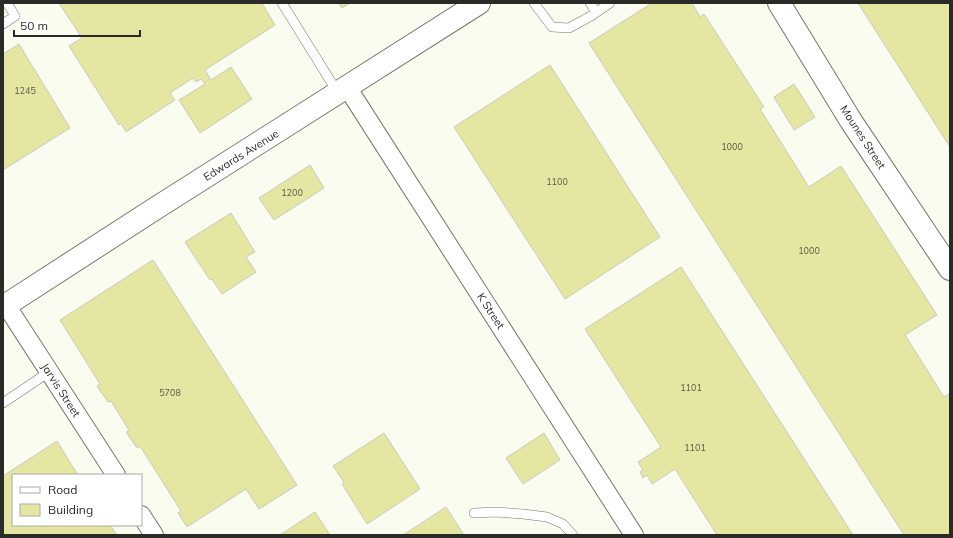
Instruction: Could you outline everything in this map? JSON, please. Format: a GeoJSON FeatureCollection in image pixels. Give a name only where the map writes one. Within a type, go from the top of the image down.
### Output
{"type":"FeatureCollection","features":[{"type":"Feature","properties":{"kind":"street","name":"Edwards Avenue"},"geometry":{"type":"LineString","coordinates":[[5,306],[479,3]]}},
{"type":"Feature","properties":{"kind":"street","name":"Mounes Street"},"geometry":{"type":"LineString","coordinates":[[779,3],[851,121],[950,269]]}},
{"type":"Feature","properties":{"kind":"street","name":"K Street"},"geometry":{"type":"LineString","coordinates":[[343,90],[634,535]]}},
{"type":"Feature","properties":{"kind":"street","name":"Jarvis Street"},"geometry":{"type":"LineString","coordinates":[[5,306],[115,474]]}},
{"type":"Feature","properties":{"kind":"street"},"geometry":{"type":"LineString","coordinates":[[142,517],[154,535]]}},
{"type":"Feature","properties":{"kind":"lane"},"geometry":{"type":"LineString","coordinates":[[3,24],[15,16],[7,3]]}},
{"type":"Feature","properties":{"kind":"lane"},"geometry":{"type":"LineString","coordinates":[[282,3],[343,90]]}},
{"type":"Feature","properties":{"kind":"lane"},"geometry":{"type":"LineString","coordinates":[[534,3],[552,27],[569,28],[610,3]]}},
{"type":"Feature","properties":{"kind":"lane"},"geometry":{"type":"LineString","coordinates":[[590,3],[596,12]]}},
{"type":"Feature","properties":{"kind":"lane"},"geometry":{"type":"LineString","coordinates":[[3,403],[49,372]]}},
{"type":"Feature","properties":{"kind":"lane"},"geometry":{"type":"LineString","coordinates":[[474,513],[496,512],[547,517],[563,524],[573,535]]}},
{"type":"Feature","properties":{"kind":"building"},"geometry":{"type":"Polygon","coordinates":[[[59,3],[262,3],[275,25],[205,70],[211,80],[231,67],[252,99],[200,133],[179,100],[205,84],[201,79],[196,82],[193,78],[170,93],[175,100],[126,132],[121,123],[119,125],[69,46],[82,38],[59,3]]]}},
{"type":"Feature","properties":{"kind":"building"},"geometry":{"type":"Polygon","coordinates":[[[338,3],[350,3],[342,8],[338,3]]]}},
{"type":"Feature","properties":{"kind":"building"},"geometry":{"type":"Polygon","coordinates":[[[652,3],[692,3],[700,17],[704,14],[764,107],[760,109],[809,187],[841,166],[937,315],[905,335],[944,397],[950,393],[950,535],[904,535],[589,43],[652,3]]]}},
{"type":"Feature","properties":{"kind":"building"},"geometry":{"type":"Polygon","coordinates":[[[858,3],[950,3],[950,147],[858,3]]]}},
{"type":"Feature","properties":{"kind":"building"},"geometry":{"type":"Polygon","coordinates":[[[19,44],[70,128],[3,170],[3,54],[19,44]]]}},
{"type":"Feature","properties":{"kind":"building"},"geometry":{"type":"Polygon","coordinates":[[[550,65],[660,237],[565,299],[454,127],[550,65]]]}},
{"type":"Feature","properties":{"kind":"building"},"geometry":{"type":"Polygon","coordinates":[[[794,84],[815,117],[794,130],[774,97],[794,84]]]}},
{"type":"Feature","properties":{"kind":"building"},"geometry":{"type":"Polygon","coordinates":[[[310,165],[324,188],[274,220],[259,198],[310,165]]]}},
{"type":"Feature","properties":{"kind":"building"},"geometry":{"type":"Polygon","coordinates":[[[231,213],[255,252],[246,257],[256,272],[222,294],[212,279],[210,280],[185,242],[231,213]]]}},
{"type":"Feature","properties":{"kind":"building"},"geometry":{"type":"Polygon","coordinates":[[[153,260],[297,485],[259,509],[246,489],[187,527],[178,513],[181,511],[140,446],[137,448],[126,432],[129,430],[111,401],[108,402],[97,386],[100,384],[60,320],[153,260]]]}},
{"type":"Feature","properties":{"kind":"building"},"geometry":{"type":"Polygon","coordinates":[[[681,267],[853,535],[717,535],[675,469],[652,484],[647,475],[643,478],[640,472],[643,470],[638,462],[661,447],[585,329],[681,267]]]}},
{"type":"Feature","properties":{"kind":"building"},"geometry":{"type":"Polygon","coordinates":[[[384,433],[420,489],[367,524],[342,484],[344,482],[333,466],[384,433]]]}},
{"type":"Feature","properties":{"kind":"building"},"geometry":{"type":"Polygon","coordinates":[[[544,433],[560,460],[523,484],[506,458],[544,433]]]}},
{"type":"Feature","properties":{"kind":"building"},"geometry":{"type":"Polygon","coordinates":[[[57,441],[77,474],[12,474],[12,526],[111,526],[117,535],[3,535],[3,476],[57,441]]]}},
{"type":"Feature","properties":{"kind":"building"},"geometry":{"type":"Polygon","coordinates":[[[446,507],[464,535],[403,535],[446,507]]]}},
{"type":"Feature","properties":{"kind":"building"},"geometry":{"type":"Polygon","coordinates":[[[315,512],[330,535],[280,535],[315,512]]]}}]}
